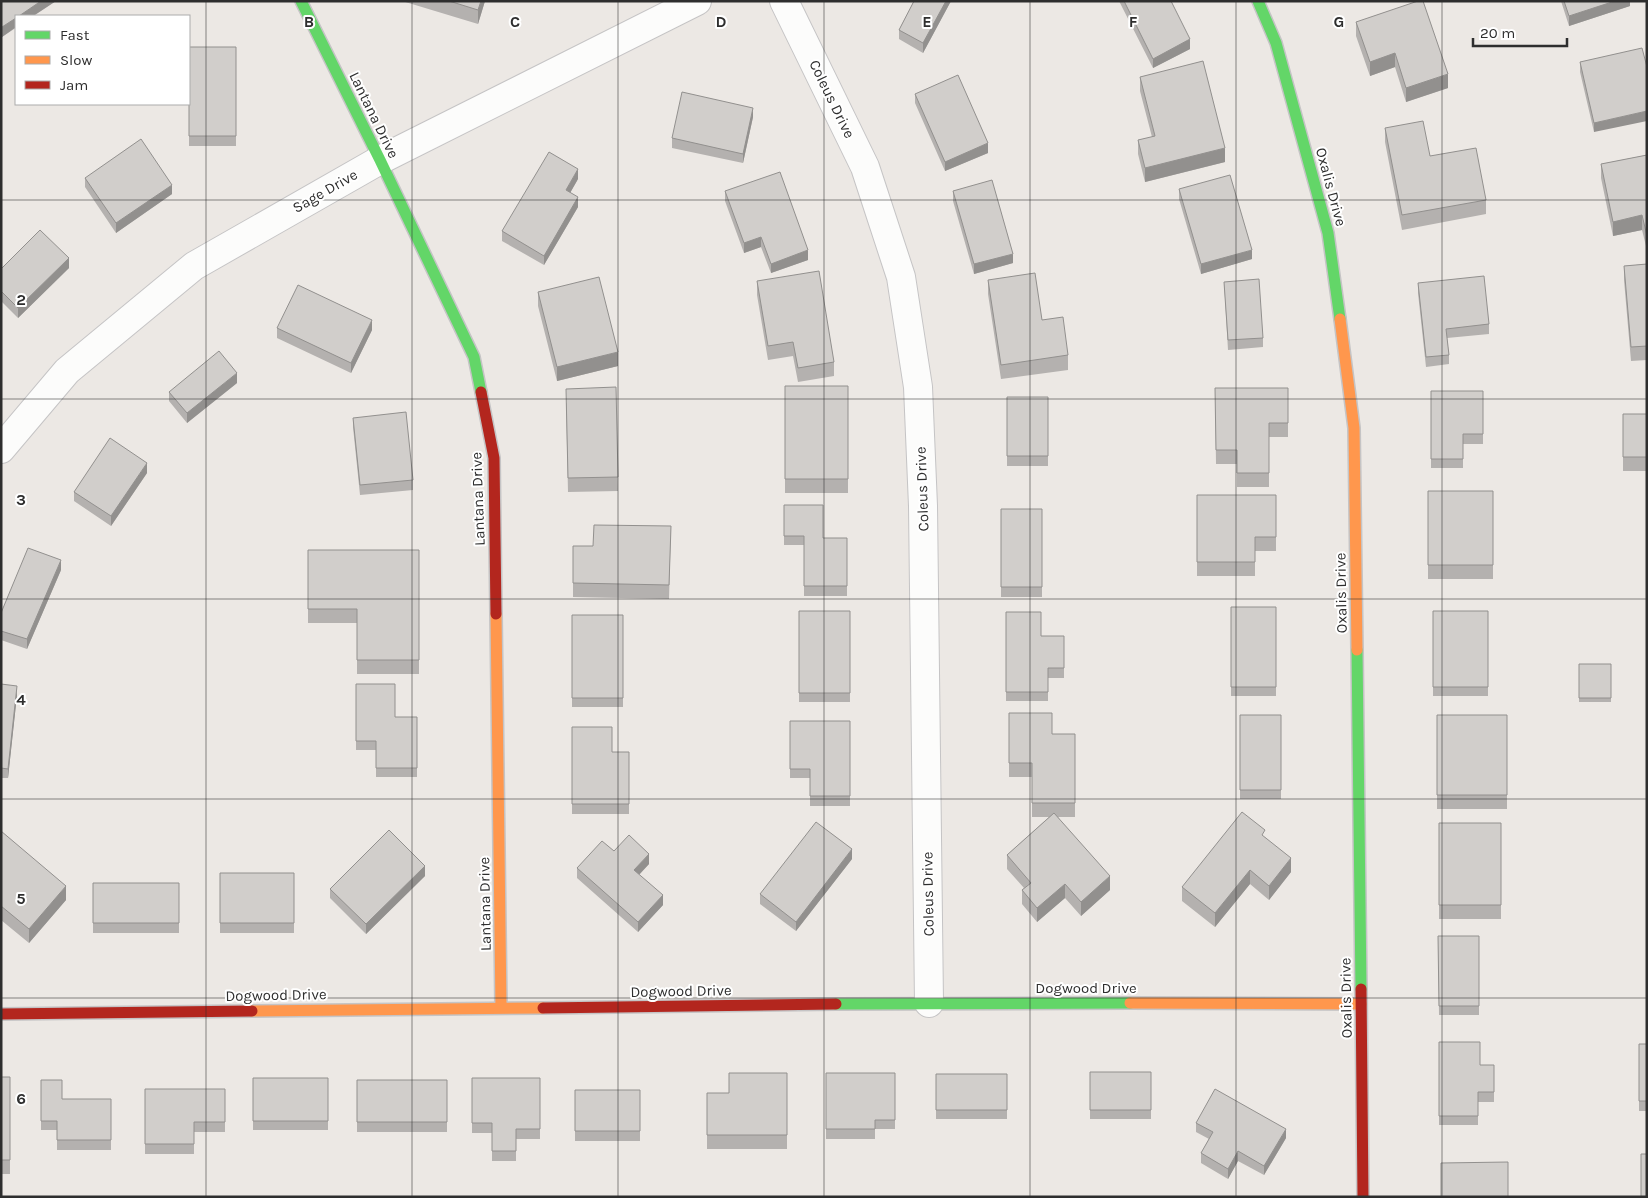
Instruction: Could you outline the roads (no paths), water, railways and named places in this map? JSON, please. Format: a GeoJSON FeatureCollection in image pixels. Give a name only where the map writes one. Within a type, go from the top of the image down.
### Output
{"type":"FeatureCollection","features":[{"type":"Feature","properties":{"kind":"street","name":"Lantana Drive"},"geometry":{"type":"LineString","coordinates":[[301,1],[474,356],[494,458],[501,1007]]}},
{"type":"Feature","properties":{"kind":"street","name":"Sage Drive"},"geometry":{"type":"LineString","coordinates":[[1,449],[67,371],[194,266],[380,160],[697,1]]}},
{"type":"Feature","properties":{"kind":"street","name":"Coleus Drive"},"geometry":{"type":"LineString","coordinates":[[784,1],[865,167],[901,277],[918,387],[924,506],[930,1003]]}},
{"type":"Feature","properties":{"kind":"street","name":"Oxalis Drive"},"geometry":{"type":"LineString","coordinates":[[1258,1],[1276,43],[1328,233],[1354,428],[1363,1197]]}},
{"type":"Feature","properties":{"kind":"street","name":"Dogwood Drive"},"geometry":{"type":"LineString","coordinates":[[1,1014],[930,1003],[1361,1004]]}}]}
